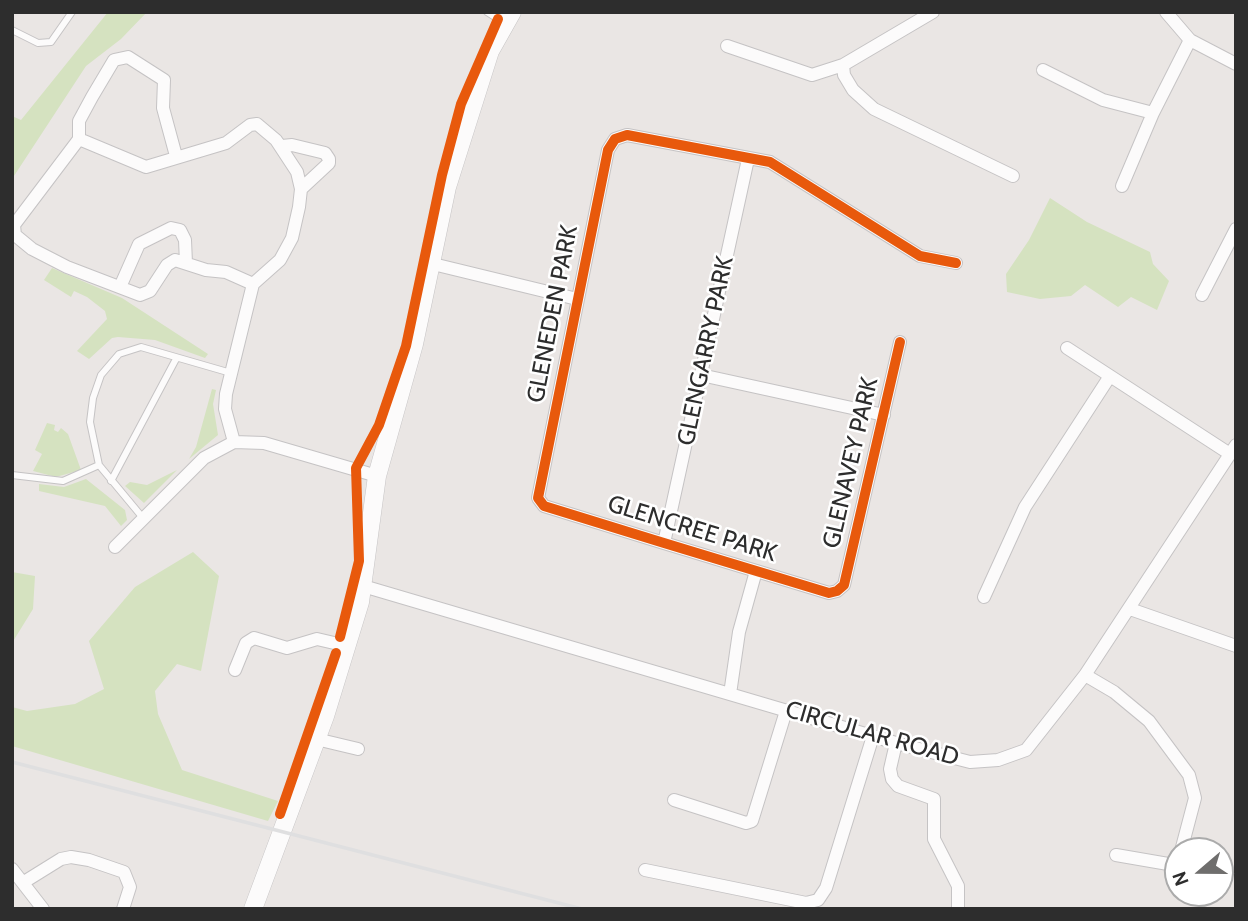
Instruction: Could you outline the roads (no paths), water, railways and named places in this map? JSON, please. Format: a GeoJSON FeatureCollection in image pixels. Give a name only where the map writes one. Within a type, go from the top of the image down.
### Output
{"type":"FeatureCollection","features":[{"type":"Feature","properties":{"kind":"street"},"geometry":{"type":"LineString","coordinates":[[727,46],[812,75],[843,65],[907,18],[933,12]]}},
{"type":"Feature","properties":{"kind":"street"},"geometry":{"type":"LineString","coordinates":[[1166,12],[1190,40],[1236,64]]}},
{"type":"Feature","properties":{"kind":"street"},"geometry":{"type":"LineString","coordinates":[[253,909],[316,739],[347,646],[363,586],[377,476],[414,344],[433,264],[447,187],[466,121],[491,51],[509,18]]}},
{"type":"Feature","properties":{"kind":"street"},"geometry":{"type":"LineString","coordinates":[[1122,186],[1153,114],[1190,40]]}},
{"type":"Feature","properties":{"kind":"street"},"geometry":{"type":"LineString","coordinates":[[176,156],[163,108],[164,80],[128,57],[114,60],[79,121],[79,139],[39,194],[20,214],[15,225],[15,235],[23,244],[67,267],[145,295],[167,264],[175,260],[226,272],[253,284]]}},
{"type":"Feature","properties":{"kind":"street"},"geometry":{"type":"LineString","coordinates":[[843,65],[844,75],[853,90],[874,109],[1013,176]]}},
{"type":"Feature","properties":{"kind":"street"},"geometry":{"type":"LineString","coordinates":[[1043,70],[1103,100],[1153,114]]}},
{"type":"Feature","properties":{"kind":"street"},"geometry":{"type":"LineString","coordinates":[[79,139],[146,167],[226,143],[250,125],[257,124],[282,146],[295,165],[301,189],[292,238],[280,260],[253,284],[231,373],[225,409],[234,442]]}},
{"type":"Feature","properties":{"kind":"street","name":"GLENEDEN PARK"},"geometry":{"type":"LineString","coordinates":[[538,498],[608,150],[615,139],[627,135],[747,159]]}},
{"type":"Feature","properties":{"kind":"street"},"geometry":{"type":"LineString","coordinates":[[282,146],[292,145],[325,153],[329,159],[329,163],[301,189]]}},
{"type":"Feature","properties":{"kind":"street"},"geometry":{"type":"LineString","coordinates":[[747,159],[770,162],[920,256],[956,263]]}},
{"type":"Feature","properties":{"kind":"street","name":"GLENGARRY PARK"},"geometry":{"type":"LineString","coordinates":[[664,543],[747,159]]}},
{"type":"Feature","properties":{"kind":"street"},"geometry":{"type":"LineString","coordinates":[[120,287],[139,244],[170,228],[180,230],[185,240],[186,263]]}},
{"type":"Feature","properties":{"kind":"street"},"geometry":{"type":"LineString","coordinates":[[1202,295],[1236,229]]}},
{"type":"Feature","properties":{"kind":"street","name":"GLENEDEN PARK"},"geometry":{"type":"LineString","coordinates":[[433,264],[577,299]]}},
{"type":"Feature","properties":{"kind":"street","name":"GLENAVEY PARK"},"geometry":{"type":"LineString","coordinates":[[837,591],[844,585],[900,342]]}},
{"type":"Feature","properties":{"kind":"street"},"geometry":{"type":"LineString","coordinates":[[1067,348],[1233,449]]}},
{"type":"Feature","properties":{"kind":"street"},"geometry":{"type":"LineString","coordinates":[[701,375],[884,415]]}},
{"type":"Feature","properties":{"kind":"street"},"geometry":{"type":"LineString","coordinates":[[984,597],[1025,507],[1110,376]]}},
{"type":"Feature","properties":{"kind":"street"},"geometry":{"type":"LineString","coordinates":[[115,547],[204,458],[234,442],[264,443],[377,476]]}},
{"type":"Feature","properties":{"kind":"street","name":"CIRCULAR ROAD"},"geometry":{"type":"LineString","coordinates":[[363,586],[896,743],[970,762],[1012,757],[1026,750],[1085,675],[1233,449]]}},
{"type":"Feature","properties":{"kind":"street","name":"GLENCREE PARK"},"geometry":{"type":"LineString","coordinates":[[538,498],[544,506],[828,593],[837,591]]}},
{"type":"Feature","properties":{"kind":"street","name":"GLENCREE PARK"},"geometry":{"type":"LineString","coordinates":[[730,694],[739,632],[756,571]]}},
{"type":"Feature","properties":{"kind":"street"},"geometry":{"type":"LineString","coordinates":[[1130,608],[1236,646]]}},
{"type":"Feature","properties":{"kind":"street"},"geometry":{"type":"LineString","coordinates":[[235,670],[246,643],[254,638],[287,648],[317,639],[347,646]]}},
{"type":"Feature","properties":{"kind":"street"},"geometry":{"type":"LineString","coordinates":[[1085,675],[1114,692],[1149,721],[1177,754],[1189,775],[1195,799],[1185,837]]}},
{"type":"Feature","properties":{"kind":"street"},"geometry":{"type":"LineString","coordinates":[[674,800],[746,823],[752,821],[786,710]]}},
{"type":"Feature","properties":{"kind":"street"},"geometry":{"type":"LineString","coordinates":[[645,870],[806,903],[818,900],[826,888],[873,736]]}},
{"type":"Feature","properties":{"kind":"street"},"geometry":{"type":"LineString","coordinates":[[316,739],[358,749]]}},
{"type":"Feature","properties":{"kind":"street"},"geometry":{"type":"LineString","coordinates":[[896,743],[890,769],[892,779],[898,786],[934,799],[934,839],[958,886],[958,909]]}},
{"type":"Feature","properties":{"kind":"street"},"geometry":{"type":"LineString","coordinates":[[1116,855],[1164,862]]}},
{"type":"Feature","properties":{"kind":"street"},"geometry":{"type":"LineString","coordinates":[[24,882],[61,859],[71,857],[89,860],[124,872],[130,887],[124,909]]}},
{"type":"Feature","properties":{"kind":"street"},"geometry":{"type":"LineString","coordinates":[[12,869],[43,909]]}},
{"type":"Feature","properties":{"kind":"lane"},"geometry":{"type":"LineString","coordinates":[[12,30],[38,43],[51,42],[72,12]]}},
{"type":"Feature","properties":{"kind":"lane"},"geometry":{"type":"LineString","coordinates":[[487,12],[509,18]]}},
{"type":"Feature","properties":{"kind":"lane"},"geometry":{"type":"LineString","coordinates":[[143,518],[99,465],[90,422],[93,398],[101,375],[119,354],[141,347],[231,373]]}},
{"type":"Feature","properties":{"kind":"lane"},"geometry":{"type":"LineString","coordinates":[[111,481],[176,359]]}},
{"type":"Feature","properties":{"kind":"lane"},"geometry":{"type":"LineString","coordinates":[[12,475],[62,481],[99,465]]}},
{"type":"Feature","properties":{"kind":"railway"},"geometry":{"type":"LineString","coordinates":[[12,762],[582,909]]}}]}
